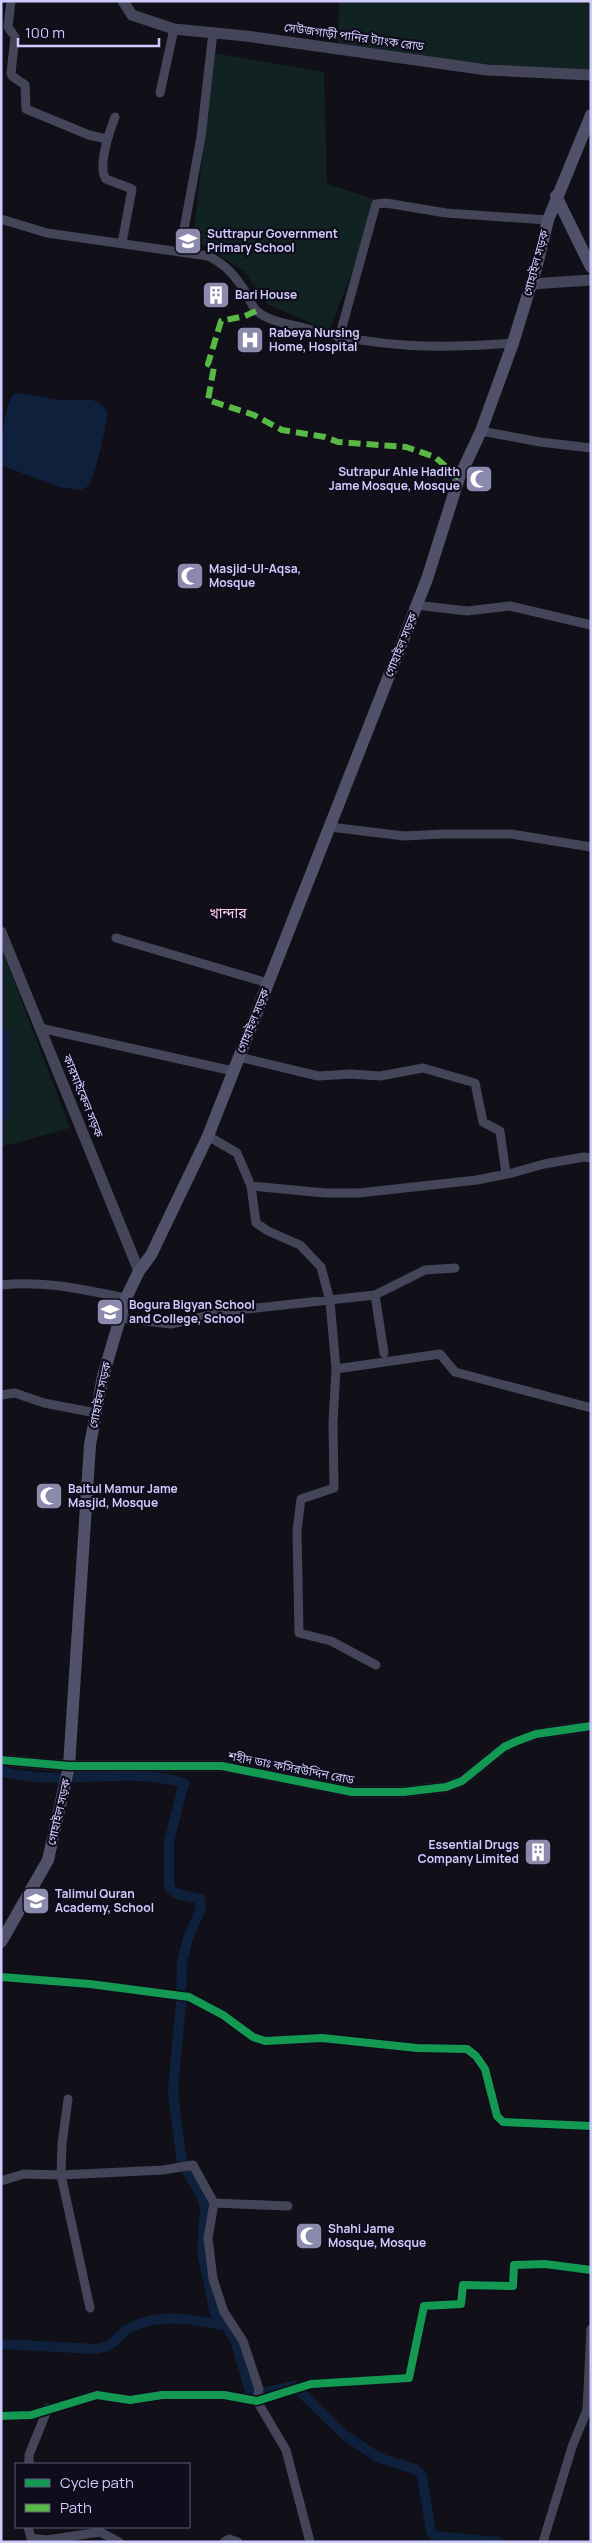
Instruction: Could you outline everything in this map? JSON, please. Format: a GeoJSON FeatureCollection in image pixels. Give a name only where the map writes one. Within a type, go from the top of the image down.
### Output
{"type":"FeatureCollection","features":[{"type":"Feature","properties":{"kind":"main road","name":"গোহাইল সড়ক"},"geometry":{"type":"LineString","coordinates":[[1,1942],[48,1860],[69,1769],[90,1445],[103,1376],[126,1298],[139,1272],[151,1255],[208,1136],[330,827],[416,605],[459,478],[481,430],[513,343],[556,196],[591,115]]}},
{"type":"Feature","properties":{"kind":"main road"},"geometry":{"type":"LineString","coordinates":[[556,196],[591,266]]}},
{"type":"Feature","properties":{"kind":"street"},"geometry":{"type":"LineString","coordinates":[[11,1],[8,27],[15,37],[11,73],[12,76],[25,85],[26,109],[89,135],[107,139]]}},
{"type":"Feature","properties":{"kind":"street","name":"সেউজগাড়ী পানির ট্যাংক রোড"},"geometry":{"type":"LineString","coordinates":[[123,1],[132,15],[174,29],[212,32],[487,70],[591,75]]}},
{"type":"Feature","properties":{"kind":"street"},"geometry":{"type":"LineString","coordinates":[[160,93],[174,29]]}},
{"type":"Feature","properties":{"kind":"street"},"geometry":{"type":"LineString","coordinates":[[180,251],[201,137],[212,32]]}},
{"type":"Feature","properties":{"kind":"street"},"geometry":{"type":"LineString","coordinates":[[115,117],[107,139],[103,176],[132,189],[122,243]]}},
{"type":"Feature","properties":{"kind":"street"},"geometry":{"type":"LineString","coordinates":[[339,338],[376,204],[386,202],[446,213],[548,220]]}},
{"type":"Feature","properties":{"kind":"street"},"geometry":{"type":"LineString","coordinates":[[1,219],[47,233],[208,256],[224,263],[240,282],[256,311],[276,321],[339,338],[424,348],[455,348],[513,343]]}},
{"type":"Feature","properties":{"kind":"street"},"geometry":{"type":"LineString","coordinates":[[531,284],[591,280]]}},
{"type":"Feature","properties":{"kind":"street"},"geometry":{"type":"LineString","coordinates":[[481,430],[540,442],[591,448]]}},
{"type":"Feature","properties":{"kind":"street"},"geometry":{"type":"LineString","coordinates":[[416,605],[467,611],[510,606],[591,625]]}},
{"type":"Feature","properties":{"kind":"street"},"geometry":{"type":"LineString","coordinates":[[330,827],[404,836],[512,834],[591,847]]}},
{"type":"Feature","properties":{"kind":"street","name":"কারমাইকেল সড়ক"},"geometry":{"type":"LineString","coordinates":[[1,932],[139,1272]]}},
{"type":"Feature","properties":{"kind":"street"},"geometry":{"type":"LineString","coordinates":[[116,938],[268,983]]}},
{"type":"Feature","properties":{"kind":"street"},"geometry":{"type":"LineString","coordinates":[[40,1028],[233,1071]]}},
{"type":"Feature","properties":{"kind":"street"},"geometry":{"type":"LineString","coordinates":[[239,1057],[318,1076],[351,1074],[380,1076],[423,1068],[475,1083],[483,1122],[500,1131],[506,1174]]}},
{"type":"Feature","properties":{"kind":"street"},"geometry":{"type":"LineString","coordinates":[[208,1136],[237,1153],[251,1186],[256,1223],[268,1231],[300,1245],[321,1267],[330,1301],[336,1369],[333,1423],[334,1488],[301,1499],[297,1531],[299,1632],[331,1641],[376,1665]]}},
{"type":"Feature","properties":{"kind":"street"},"geometry":{"type":"LineString","coordinates":[[251,1186],[325,1193],[359,1193],[477,1180],[544,1164],[584,1157],[591,1158]]}},
{"type":"Feature","properties":{"kind":"street"},"geometry":{"type":"LineString","coordinates":[[120,1318],[171,1324],[228,1311],[375,1295],[426,1270],[455,1268]]}},
{"type":"Feature","properties":{"kind":"street"},"geometry":{"type":"LineString","coordinates":[[1,1286],[27,1282],[69,1287],[126,1298]]}},
{"type":"Feature","properties":{"kind":"street"},"geometry":{"type":"LineString","coordinates":[[375,1295],[384,1353]]}},
{"type":"Feature","properties":{"kind":"street"},"geometry":{"type":"LineString","coordinates":[[336,1369],[440,1354],[455,1372],[591,1408]]}},
{"type":"Feature","properties":{"kind":"street"},"geometry":{"type":"LineString","coordinates":[[1,1395],[15,1393],[44,1403],[96,1413]]}},
{"type":"Feature","properties":{"kind":"street","name":"শহীদ ডাঃ কসিরউদ্দিন রোড"},"geometry":{"type":"LineString","coordinates":[[1,1760],[69,1769],[222,1766],[352,1792],[403,1792],[446,1787],[462,1781],[504,1747],[536,1734],[591,1726]]}},
{"type":"Feature","properties":{"kind":"street"},"geometry":{"type":"LineString","coordinates":[[1,1977],[90,1984],[181,1996],[223,2015],[253,2037],[264,2041],[322,2038],[417,2048],[467,2050],[476,2056],[485,2069],[497,2116],[503,2122],[591,2126]]}},
{"type":"Feature","properties":{"kind":"street"},"geometry":{"type":"LineString","coordinates":[[68,2099],[62,2144],[61,2175],[90,2308]]}},
{"type":"Feature","properties":{"kind":"street"},"geometry":{"type":"LineString","coordinates":[[1,2180],[24,2174],[61,2175],[174,2168],[193,2165],[214,2203],[208,2238],[212,2279],[224,2312],[243,2341],[259,2395],[286,2450],[310,2542]]}},
{"type":"Feature","properties":{"kind":"street"},"geometry":{"type":"LineString","coordinates":[[214,2203],[288,2206]]}},
{"type":"Feature","properties":{"kind":"street"},"geometry":{"type":"LineString","coordinates":[[1,2416],[31,2415],[48,2408],[97,2394],[130,2400],[162,2395],[259,2395],[351,2380],[409,2378],[424,2306],[461,2304],[463,2285],[513,2286],[514,2265],[545,2264],[591,2270]]}},
{"type":"Feature","properties":{"kind":"street"},"geometry":{"type":"LineString","coordinates":[[543,2542],[572,2448],[587,2410],[591,2328]]}},
{"type":"Feature","properties":{"kind":"street"},"geometry":{"type":"LineString","coordinates":[[29,2463],[29,2455],[48,2408]]}},
{"type":"Feature","properties":{"kind":"street"},"geometry":{"type":"LineString","coordinates":[[28,2528],[31,2538],[47,2540],[100,2532],[119,2542]]}},
{"type":"Feature","properties":{"kind":"street"},"geometry":{"type":"LineString","coordinates":[[224,2542],[229,2539],[238,2542]]}},
{"type":"Feature","properties":{"kind":"green space"},"geometry":{"type":"Polygon","coordinates":[[[339,1],[591,1],[591,74],[338,49],[339,1]]]}},
{"type":"Feature","properties":{"kind":"green space"},"geometry":{"type":"Polygon","coordinates":[[[214,53],[324,72],[327,184],[380,201],[329,331],[267,304],[244,271],[193,239],[214,53]]]}},
{"type":"Feature","properties":{"kind":"green space"},"geometry":{"type":"Polygon","coordinates":[[[1,947],[70,1128],[1,1147],[1,947]]]}},
{"type":"Feature","properties":{"kind":"water"},"geometry":{"type":"Polygon","coordinates":[[[19,393],[59,400],[92,400],[100,403],[107,411],[101,448],[89,486],[80,490],[59,487],[3,466],[2,439],[7,410],[13,394],[19,393]]]}},
{"type":"Feature","properties":{"kind":"water"},"geometry":{"type":"Polygon","coordinates":[[[1,1028],[9,1028],[9,1119],[1,1118],[1,1028]]]}},
{"type":"Feature","properties":{"kind":"waterway"},"geometry":{"type":"LineString","coordinates":[[1,1771],[46,1778],[139,1776],[184,1783],[169,1841],[169,1888],[177,1894],[200,1899],[201,1908],[188,1938],[182,1962],[181,2003],[173,2090],[182,2163],[201,2195],[205,2208],[202,2252],[215,2314],[227,2326],[235,2340],[250,2391],[258,2394],[294,2386],[346,2436],[379,2458],[415,2469],[422,2476],[431,2532],[435,2536],[498,2542]]}},
{"type":"Feature","properties":{"kind":"waterway"},"geometry":{"type":"LineString","coordinates":[[1,2344],[96,2349],[109,2345],[127,2330],[143,2322],[178,2319],[227,2326]]}},
{"type":"Feature","properties":{"kind":"marked path"},"geometry":{"type":"LineString","coordinates":[[256,311],[245,316],[221,321],[208,364],[214,367],[208,400],[254,415],[282,430],[325,437],[338,442],[406,447],[435,457],[459,478]]}},
{"type":"Feature","properties":{"kind":"cycle path"},"geometry":{"type":"LineString","coordinates":[[1,1760],[69,1766],[222,1766],[352,1792],[403,1792],[446,1787],[462,1781],[504,1747],[536,1734],[591,1726]]}},
{"type":"Feature","properties":{"kind":"cycle path"},"geometry":{"type":"LineString","coordinates":[[1,1977],[90,1984],[189,1997],[223,2015],[253,2037],[265,2041],[322,2038],[417,2048],[467,2049],[476,2056],[485,2069],[497,2116],[503,2122],[591,2126]]}},
{"type":"Feature","properties":{"kind":"cycle path"},"geometry":{"type":"LineString","coordinates":[[1,2416],[31,2415],[97,2395],[130,2400],[162,2395],[224,2395],[257,2401],[311,2384],[409,2378],[424,2306],[461,2304],[463,2285],[513,2286],[514,2265],[545,2264],[591,2270]]}},
{"type":"Feature","properties":{"kind":"place","name":"Suttrapur Government Primary School"},"geometry":{"type":"Point","coordinates":[188,241]}},
{"type":"Feature","properties":{"kind":"place","name":"Bari House"},"geometry":{"type":"Point","coordinates":[216,295]}},
{"type":"Feature","properties":{"kind":"place","name":"Rabeya Nursing Home, Hospital"},"geometry":{"type":"Point","coordinates":[250,340]}},
{"type":"Feature","properties":{"kind":"place","name":"Sutrapur Ahle Hadith Jame Mosque, Mosque"},"geometry":{"type":"Point","coordinates":[479,479]}},
{"type":"Feature","properties":{"kind":"place","name":"Masjid-Ul-Aqsa, Mosque"},"geometry":{"type":"Point","coordinates":[190,576]}},
{"type":"Feature","properties":{"kind":"place","name":"Bogura Bigyan School and College, School"},"geometry":{"type":"Point","coordinates":[110,1312]}},
{"type":"Feature","properties":{"kind":"place","name":"Baitul Mamur Jame Masjid, Mosque"},"geometry":{"type":"Point","coordinates":[49,1496]}},
{"type":"Feature","properties":{"kind":"place","name":"Essential Drugs Company Limited"},"geometry":{"type":"Point","coordinates":[538,1852]}},
{"type":"Feature","properties":{"kind":"place","name":"Talimul Quran Academy, School"},"geometry":{"type":"Point","coordinates":[36,1901]}},
{"type":"Feature","properties":{"kind":"place","name":"Shahi Jame Mosque, Mosque"},"geometry":{"type":"Point","coordinates":[309,2236]}},
{"type":"Feature","properties":{"kind":"district","name":"খান্দার"},"geometry":{"type":"Point","coordinates":[228,913]}}]}
